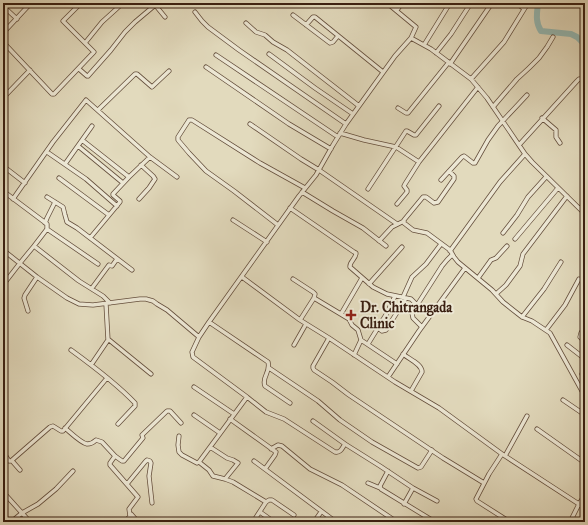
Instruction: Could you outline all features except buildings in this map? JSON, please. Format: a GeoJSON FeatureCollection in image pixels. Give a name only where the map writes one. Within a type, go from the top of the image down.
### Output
{"type":"FeatureCollection","features":[{"type":"Feature","properties":{"kind":"street"},"geometry":{"type":"LineString","coordinates":[[3,33],[30,3]]}},
{"type":"Feature","properties":{"kind":"street"},"geometry":{"type":"LineString","coordinates":[[3,42],[54,95],[94,52],[63,21],[82,3]]}},
{"type":"Feature","properties":{"kind":"street"},"geometry":{"type":"LineString","coordinates":[[85,43],[102,22],[123,3]]}},
{"type":"Feature","properties":{"kind":"street"},"geometry":{"type":"LineString","coordinates":[[345,444],[340,452],[335,452],[284,419],[266,412],[193,357],[192,352],[199,337],[209,322],[290,208],[316,175],[346,124],[395,56],[411,38],[416,27],[387,3]]}},
{"type":"Feature","properties":{"kind":"street"},"geometry":{"type":"LineString","coordinates":[[397,10],[402,3]]}},
{"type":"Feature","properties":{"kind":"street"},"geometry":{"type":"LineString","coordinates":[[436,53],[451,34],[471,3]]}},
{"type":"Feature","properties":{"kind":"street"},"geometry":{"type":"LineString","coordinates":[[398,108],[408,113],[450,63],[492,3]]}},
{"type":"Feature","properties":{"kind":"street"},"geometry":{"type":"LineString","coordinates":[[517,3],[524,9]]}},
{"type":"Feature","properties":{"kind":"street"},"geometry":{"type":"LineString","coordinates":[[471,79],[504,42],[528,3]]}},
{"type":"Feature","properties":{"kind":"street"},"geometry":{"type":"LineString","coordinates":[[424,45],[448,4]]}},
{"type":"Feature","properties":{"kind":"street"},"geometry":{"type":"LineString","coordinates":[[3,6],[17,18]]}},
{"type":"Feature","properties":{"kind":"street"},"geometry":{"type":"LineString","coordinates":[[79,69],[88,76],[130,27],[154,6],[156,6],[165,17]]}},
{"type":"Feature","properties":{"kind":"street"},"geometry":{"type":"LineString","coordinates":[[195,12],[208,27],[245,55],[346,124]]}},
{"type":"Feature","properties":{"kind":"street"},"geometry":{"type":"LineString","coordinates":[[293,15],[330,43],[333,42],[338,36]]}},
{"type":"Feature","properties":{"kind":"street"},"geometry":{"type":"LineString","coordinates":[[306,25],[313,17],[316,17],[383,72]]}},
{"type":"Feature","properties":{"kind":"street"},"geometry":{"type":"LineString","coordinates":[[246,23],[255,32],[265,35],[273,42],[287,50],[359,106]]}},
{"type":"Feature","properties":{"kind":"street"},"geometry":{"type":"LineString","coordinates":[[493,107],[517,79],[539,58],[553,37]]}},
{"type":"Feature","properties":{"kind":"street"},"geometry":{"type":"LineString","coordinates":[[411,38],[436,53],[471,79],[503,120],[525,154],[546,177],[585,214]]}},
{"type":"Feature","properties":{"kind":"street"},"geometry":{"type":"LineString","coordinates":[[269,54],[353,114]]}},
{"type":"Feature","properties":{"kind":"street"},"geometry":{"type":"LineString","coordinates":[[216,55],[339,135],[396,147],[419,162]]}},
{"type":"Feature","properties":{"kind":"street"},"geometry":{"type":"LineString","coordinates":[[206,66],[289,124],[331,149]]}},
{"type":"Feature","properties":{"kind":"street"},"geometry":{"type":"LineString","coordinates":[[3,98],[30,70]]}},
{"type":"Feature","properties":{"kind":"street"},"geometry":{"type":"LineString","coordinates":[[98,110],[133,75],[137,74],[152,87],[169,70]]}},
{"type":"Feature","properties":{"kind":"street"},"geometry":{"type":"LineString","coordinates":[[519,145],[577,80],[580,79],[585,83]]}},
{"type":"Feature","properties":{"kind":"street"},"geometry":{"type":"LineString","coordinates":[[397,204],[407,192],[404,186],[419,162],[478,87]]}},
{"type":"Feature","properties":{"kind":"street"},"geometry":{"type":"LineString","coordinates":[[442,180],[463,156],[475,163],[488,140],[503,120],[528,94]]}},
{"type":"Feature","properties":{"kind":"street"},"geometry":{"type":"LineString","coordinates":[[13,199],[85,100],[87,100],[150,156],[177,177]]}},
{"type":"Feature","properties":{"kind":"street"},"geometry":{"type":"LineString","coordinates":[[368,189],[407,131],[416,135],[439,106]]}},
{"type":"Feature","properties":{"kind":"street"},"geometry":{"type":"LineString","coordinates":[[542,118],[556,130],[556,138],[560,143]]}},
{"type":"Feature","properties":{"kind":"street"},"geometry":{"type":"LineString","coordinates":[[278,225],[206,171],[189,153],[178,140],[178,137],[189,120],[192,120],[260,163],[305,188]]}},
{"type":"Feature","properties":{"kind":"street"},"geometry":{"type":"LineString","coordinates":[[250,124],[397,224]]}},
{"type":"Feature","properties":{"kind":"street"},"geometry":{"type":"LineString","coordinates":[[65,164],[92,126]]}},
{"type":"Feature","properties":{"kind":"street"},"geometry":{"type":"LineString","coordinates":[[82,140],[129,177]]}},
{"type":"Feature","properties":{"kind":"street"},"geometry":{"type":"LineString","coordinates":[[78,146],[123,183]]}},
{"type":"Feature","properties":{"kind":"street"},"geometry":{"type":"LineString","coordinates":[[47,152],[86,179],[117,206]]}},
{"type":"Feature","properties":{"kind":"street"},"geometry":{"type":"LineString","coordinates":[[422,327],[413,318],[412,313],[442,266],[500,182],[525,154]]}},
{"type":"Feature","properties":{"kind":"street"},"geometry":{"type":"LineString","coordinates":[[90,238],[120,201],[113,194],[150,156]]}},
{"type":"Feature","properties":{"kind":"street"},"geometry":{"type":"LineString","coordinates":[[139,198],[149,188],[154,179],[153,176],[141,165]]}},
{"type":"Feature","properties":{"kind":"street"},"geometry":{"type":"LineString","coordinates":[[3,166],[25,183]]}},
{"type":"Feature","properties":{"kind":"street"},"geometry":{"type":"LineString","coordinates":[[379,240],[392,226],[404,222],[423,197],[426,197],[434,203],[438,202],[454,179],[454,176],[449,171]]}},
{"type":"Feature","properties":{"kind":"street"},"geometry":{"type":"LineString","coordinates":[[502,233],[517,215],[528,197],[546,177]]}},
{"type":"Feature","properties":{"kind":"street"},"geometry":{"type":"LineString","coordinates":[[59,178],[109,215]]}},
{"type":"Feature","properties":{"kind":"street"},"geometry":{"type":"LineString","coordinates":[[515,239],[558,188]]}},
{"type":"Feature","properties":{"kind":"street"},"geometry":{"type":"LineString","coordinates":[[3,191],[45,223],[48,226],[47,229],[98,264]]}},
{"type":"Feature","properties":{"kind":"street"},"geometry":{"type":"LineString","coordinates":[[302,192],[363,228],[386,246]]}},
{"type":"Feature","properties":{"kind":"street"},"geometry":{"type":"LineString","coordinates":[[496,294],[506,285],[520,266],[523,254],[567,196]]}},
{"type":"Feature","properties":{"kind":"street"},"geometry":{"type":"LineString","coordinates":[[47,197],[63,207],[67,222],[78,228],[132,270]]}},
{"type":"Feature","properties":{"kind":"street"},"geometry":{"type":"LineString","coordinates":[[45,223],[46,218],[55,202]]}},
{"type":"Feature","properties":{"kind":"street"},"geometry":{"type":"LineString","coordinates":[[580,208],[585,202]]}},
{"type":"Feature","properties":{"kind":"street"},"geometry":{"type":"LineString","coordinates":[[290,208],[356,253],[356,256],[350,266],[369,284],[387,294],[411,299],[417,305]]}},
{"type":"Feature","properties":{"kind":"street"},"geometry":{"type":"LineString","coordinates":[[234,220],[267,242]]}},
{"type":"Feature","properties":{"kind":"street"},"geometry":{"type":"LineString","coordinates":[[404,222],[413,230],[427,233],[452,253],[503,302],[522,317],[532,321],[546,330],[551,336],[585,396]]}},
{"type":"Feature","properties":{"kind":"street"},"geometry":{"type":"LineString","coordinates":[[3,285],[47,229]]}},
{"type":"Feature","properties":{"kind":"street"},"geometry":{"type":"LineString","coordinates":[[378,328],[386,330],[404,297],[412,277],[426,264],[441,244]]}},
{"type":"Feature","properties":{"kind":"street"},"geometry":{"type":"LineString","coordinates":[[34,246],[79,281],[103,296],[108,304],[108,342],[91,365]]}},
{"type":"Feature","properties":{"kind":"street"},"geometry":{"type":"LineString","coordinates":[[478,278],[491,260],[496,258],[507,246]]}},
{"type":"Feature","properties":{"kind":"street"},"geometry":{"type":"LineString","coordinates":[[369,284],[402,247]]}},
{"type":"Feature","properties":{"kind":"street"},"geometry":{"type":"LineString","coordinates":[[3,250],[37,277],[67,298],[79,304],[108,304],[140,299],[153,301],[167,310],[199,337]]}},
{"type":"Feature","properties":{"kind":"street"},"geometry":{"type":"LineString","coordinates":[[92,288],[109,265],[112,266],[117,259]]}},
{"type":"Feature","properties":{"kind":"street"},"geometry":{"type":"LineString","coordinates":[[522,317],[544,289],[561,262]]}},
{"type":"Feature","properties":{"kind":"street"},"geometry":{"type":"LineString","coordinates":[[388,377],[422,327],[466,268]]}},
{"type":"Feature","properties":{"kind":"street"},"geometry":{"type":"LineString","coordinates":[[28,311],[24,298],[25,294],[37,277]]}},
{"type":"Feature","properties":{"kind":"street"},"geometry":{"type":"LineString","coordinates":[[242,277],[300,320],[439,408],[504,455],[585,508]]}},
{"type":"Feature","properties":{"kind":"street"},"geometry":{"type":"LineString","coordinates":[[341,314],[362,278]]}},
{"type":"Feature","properties":{"kind":"street"},"geometry":{"type":"LineString","coordinates":[[293,279],[315,294],[300,320]]}},
{"type":"Feature","properties":{"kind":"street"},"geometry":{"type":"LineString","coordinates":[[546,330],[565,305],[580,279]]}},
{"type":"Feature","properties":{"kind":"street"},"geometry":{"type":"LineString","coordinates":[[368,344],[387,313],[395,296]]}},
{"type":"Feature","properties":{"kind":"street"},"geometry":{"type":"LineString","coordinates":[[314,298],[349,319],[352,325],[358,330],[361,340],[354,355]]}},
{"type":"Feature","properties":{"kind":"street"},"geometry":{"type":"LineString","coordinates":[[209,322],[266,360],[269,368],[264,380],[265,386],[290,403]]}},
{"type":"Feature","properties":{"kind":"street"},"geometry":{"type":"LineString","coordinates":[[294,345],[306,324]]}},
{"type":"Feature","properties":{"kind":"street"},"geometry":{"type":"LineString","coordinates":[[585,327],[580,337],[585,342]]}},
{"type":"Feature","properties":{"kind":"street"},"geometry":{"type":"LineString","coordinates":[[329,338],[313,366],[314,370],[432,450],[484,483]]}},
{"type":"Feature","properties":{"kind":"street"},"geometry":{"type":"LineString","coordinates":[[108,339],[151,374]]}},
{"type":"Feature","properties":{"kind":"street"},"geometry":{"type":"LineString","coordinates":[[361,340],[397,364]]}},
{"type":"Feature","properties":{"kind":"street"},"geometry":{"type":"LineString","coordinates":[[567,345],[585,359]]}},
{"type":"Feature","properties":{"kind":"street"},"geometry":{"type":"LineString","coordinates":[[71,350],[129,396],[136,404],[118,424]]}},
{"type":"Feature","properties":{"kind":"street"},"geometry":{"type":"LineString","coordinates":[[403,354],[422,368],[422,372],[411,391]]}},
{"type":"Feature","properties":{"kind":"street"},"geometry":{"type":"LineString","coordinates":[[269,368],[318,401],[340,420],[372,442],[418,468],[421,467],[432,450]]}},
{"type":"Feature","properties":{"kind":"street"},"geometry":{"type":"LineString","coordinates":[[12,461],[49,428],[53,426],[62,431],[107,378]]}},
{"type":"Feature","properties":{"kind":"street"},"geometry":{"type":"LineString","coordinates":[[194,387],[234,414]]}},
{"type":"Feature","properties":{"kind":"street"},"geometry":{"type":"LineString","coordinates":[[199,462],[247,397]]}},
{"type":"Feature","properties":{"kind":"street"},"geometry":{"type":"LineString","coordinates":[[563,400],[585,415]]}},
{"type":"Feature","properties":{"kind":"street"},"geometry":{"type":"LineString","coordinates":[[65,428],[82,442],[87,444],[96,440],[102,442],[115,456],[124,461],[143,438],[142,435],[167,411],[170,411],[181,423]]}},
{"type":"Feature","properties":{"kind":"street"},"geometry":{"type":"LineString","coordinates":[[194,415],[220,433]]}},
{"type":"Feature","properties":{"kind":"street"},"geometry":{"type":"LineString","coordinates":[[510,522],[476,500],[489,474],[504,455],[527,416]]}},
{"type":"Feature","properties":{"kind":"street"},"geometry":{"type":"LineString","coordinates":[[230,419],[275,451],[276,454],[265,469]]}},
{"type":"Feature","properties":{"kind":"street"},"geometry":{"type":"LineString","coordinates":[[313,421],[345,444],[413,488],[437,501]]}},
{"type":"Feature","properties":{"kind":"street"},"geometry":{"type":"LineString","coordinates":[[537,429],[585,463]]}},
{"type":"Feature","properties":{"kind":"street"},"geometry":{"type":"LineString","coordinates":[[179,436],[178,445],[180,453],[197,464],[199,462],[209,470],[213,476],[238,484],[266,502]]}},
{"type":"Feature","properties":{"kind":"street"},"geometry":{"type":"LineString","coordinates":[[271,449],[278,445],[282,446],[310,469],[342,485],[397,522]]}},
{"type":"Feature","properties":{"kind":"street"},"geometry":{"type":"LineString","coordinates":[[210,447],[238,463],[225,479]]}},
{"type":"Feature","properties":{"kind":"street"},"geometry":{"type":"LineString","coordinates":[[3,452],[9,461],[14,462],[20,470]]}},
{"type":"Feature","properties":{"kind":"street"},"geometry":{"type":"LineString","coordinates":[[115,456],[110,463],[110,466],[138,497],[129,509],[130,516],[125,522]]}},
{"type":"Feature","properties":{"kind":"street"},"geometry":{"type":"LineString","coordinates":[[127,484],[145,462],[147,460],[149,461],[151,463],[149,476],[152,503]]}},
{"type":"Feature","properties":{"kind":"street"},"geometry":{"type":"LineString","coordinates":[[254,462],[336,522]]}},
{"type":"Feature","properties":{"kind":"street"},"geometry":{"type":"LineString","coordinates":[[11,522],[22,513],[38,504],[56,489],[72,471]]}},
{"type":"Feature","properties":{"kind":"street"},"geometry":{"type":"LineString","coordinates":[[380,488],[388,471]]}},
{"type":"Feature","properties":{"kind":"street"},"geometry":{"type":"LineString","coordinates":[[368,483],[380,488],[434,522]]}},
{"type":"Feature","properties":{"kind":"street"},"geometry":{"type":"LineString","coordinates":[[404,504],[413,488]]}},
{"type":"Feature","properties":{"kind":"street"},"geometry":{"type":"LineString","coordinates":[[3,492],[30,522]]}},
{"type":"Feature","properties":{"kind":"street"},"geometry":{"type":"LineString","coordinates":[[570,522],[585,494]]}},
{"type":"Feature","properties":{"kind":"street"},"geometry":{"type":"LineString","coordinates":[[254,522],[266,502],[269,500],[272,500],[294,514]]}},
{"type":"Feature","properties":{"kind":"street"},"geometry":{"type":"LineString","coordinates":[[260,512],[274,522]]}},
{"type":"Feature","properties":{"kind":"street"},"geometry":{"type":"LineString","coordinates":[[314,522],[321,512]]}},
{"type":"Feature","properties":{"kind":"street"},"geometry":{"type":"LineString","coordinates":[[130,514],[138,522]]}},
{"type":"Feature","properties":{"kind":"waterway"},"geometry":{"type":"LineString","coordinates":[[538,3],[537,21],[541,31],[571,34],[577,37],[585,45]]}},
{"type":"Feature","properties":{"kind":"place","name":"Dr. Chitrangada Clinic"},"geometry":{"type":"Point","coordinates":[351,315]}}]}
